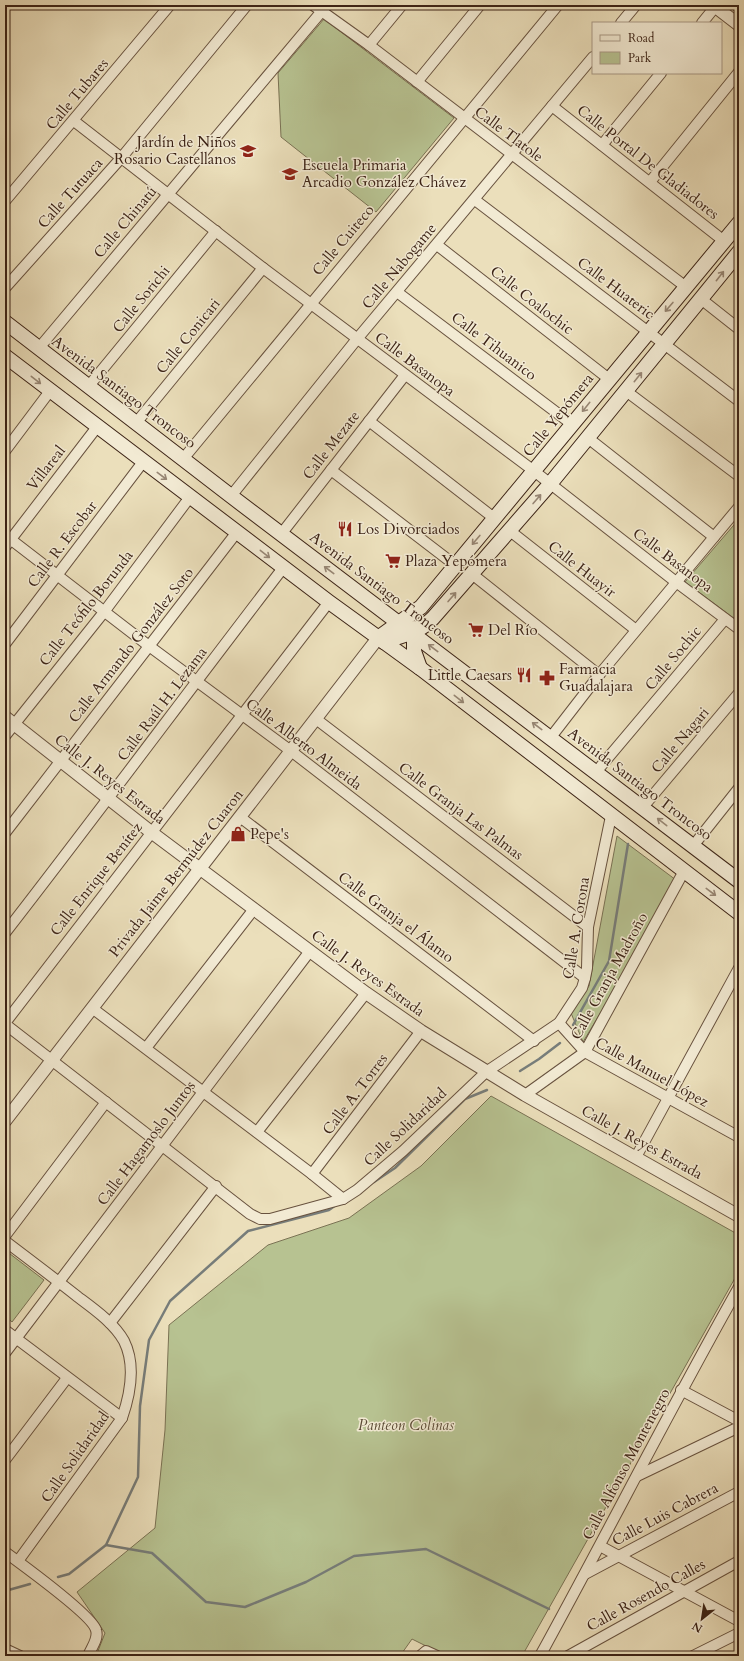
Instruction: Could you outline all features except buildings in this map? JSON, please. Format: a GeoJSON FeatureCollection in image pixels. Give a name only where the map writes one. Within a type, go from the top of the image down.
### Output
{"type":"FeatureCollection","features":[{"type":"Feature","properties":{"kind":"main road","name":"Calle Yepómera"},"geometry":{"type":"LineString","coordinates":[[378,642],[420,607],[739,223]]}},
{"type":"Feature","properties":{"kind":"main road"},"geometry":{"type":"LineString","coordinates":[[378,642],[414,633],[428,624],[550,484],[739,252]]}},
{"type":"Feature","properties":{"kind":"main road","name":"Avenida Santiago Troncoso"},"geometry":{"type":"LineString","coordinates":[[5,322],[231,496],[414,633],[739,881]]}},
{"type":"Feature","properties":{"kind":"main road"},"geometry":{"type":"LineString","coordinates":[[5,356],[329,602],[378,642],[420,668],[739,913]]}},
{"type":"Feature","properties":{"kind":"main road"},"geometry":{"type":"LineString","coordinates":[[420,607],[414,633],[414,651],[420,668]]}},
{"type":"Feature","properties":{"kind":"street","name":"Calle Tubares"},"geometry":{"type":"LineString","coordinates":[[5,201],[74,121],[170,5]]}},
{"type":"Feature","properties":{"kind":"street","name":"Calle Tutuaca"},"geometry":{"type":"LineString","coordinates":[[5,288],[122,157],[247,5]]}},
{"type":"Feature","properties":{"kind":"street","name":"Calle Tlatole"},"geometry":{"type":"LineString","coordinates":[[313,5],[324,8],[369,45],[686,288]]}},
{"type":"Feature","properties":{"kind":"street"},"geometry":{"type":"LineString","coordinates":[[369,45],[402,5]]}},
{"type":"Feature","properties":{"kind":"street"},"geometry":{"type":"LineString","coordinates":[[417,82],[480,5]]}},
{"type":"Feature","properties":{"kind":"street","name":"Calle Cuiteco"},"geometry":{"type":"LineString","coordinates":[[183,459],[558,5]]}},
{"type":"Feature","properties":{"kind":"street"},"geometry":{"type":"LineString","coordinates":[[622,22],[636,5]]}},
{"type":"Feature","properties":{"kind":"street"},"geometry":{"type":"LineString","coordinates":[[703,22],[714,6],[739,25]]}},
{"type":"Feature","properties":{"kind":"street","name":"Calle Chinatú"},"geometry":{"type":"LineString","coordinates":[[39,348],[324,8]]}},
{"type":"Feature","properties":{"kind":"street","name":"Calle Nabogame"},"geometry":{"type":"LineString","coordinates":[[231,496],[357,339],[475,200],[592,58]]}},
{"type":"Feature","properties":{"kind":"street"},"geometry":{"type":"LineString","coordinates":[[650,182],[739,72]]}},
{"type":"Feature","properties":{"kind":"street"},"geometry":{"type":"LineString","coordinates":[[602,145],[660,74]]}},
{"type":"Feature","properties":{"kind":"street","name":"Calle Portal De Gladiadores"},"geometry":{"type":"LineString","coordinates":[[552,106],[724,241]]}},
{"type":"Feature","properties":{"kind":"street","name":"Calle Basanopa"},"geometry":{"type":"LineString","coordinates":[[74,121],[169,193],[263,268],[405,376],[534,471],[676,582],[739,629]]}},
{"type":"Feature","properties":{"kind":"street","name":"Calle Huateric"},"geometry":{"type":"LineString","coordinates":[[475,200],[739,401]]}},
{"type":"Feature","properties":{"kind":"street","name":"Calle Sorichi"},"geometry":{"type":"LineString","coordinates":[[88,386],[216,231]]}},
{"type":"Feature","properties":{"kind":"street","name":"Calle Coalochic"},"geometry":{"type":"LineString","coordinates":[[436,245],[609,379]]}},
{"type":"Feature","properties":{"kind":"street","name":"Calle Conicari"},"geometry":{"type":"LineString","coordinates":[[136,423],[263,268]]}},
{"type":"Feature","properties":{"kind":"street","name":"Calle Tihuanico"},"geometry":{"type":"LineString","coordinates":[[397,292],[573,424]]}},
{"type":"Feature","properties":{"kind":"street"},"geometry":{"type":"LineString","coordinates":[[701,299],[739,329]]}},
{"type":"Feature","properties":{"kind":"street","name":"Calle Mezate"},"geometry":{"type":"LineString","coordinates":[[282,534],[405,376]]}},
{"type":"Feature","properties":{"kind":"street"},"geometry":{"type":"LineString","coordinates":[[5,451],[50,391]]}},
{"type":"Feature","properties":{"kind":"street"},"geometry":{"type":"LineString","coordinates":[[626,392],[739,476]]}},
{"type":"Feature","properties":{"kind":"street"},"geometry":{"type":"LineString","coordinates":[[369,421],[494,518]]}},
{"type":"Feature","properties":{"kind":"street","name":"Villareal"},"geometry":{"type":"LineString","coordinates":[[7,540],[97,426]]}},
{"type":"Feature","properties":{"kind":"street"},"geometry":{"type":"LineString","coordinates":[[588,438],[714,537]]}},
{"type":"Feature","properties":{"kind":"street","name":"Calle R. Escobar"},"geometry":{"type":"LineString","coordinates":[[5,644],[143,462]]}},
{"type":"Feature","properties":{"kind":"street"},"geometry":{"type":"LineString","coordinates":[[331,470],[455,565]]}},
{"type":"Feature","properties":{"kind":"street","name":"Calle Teófilo Borunda"},"geometry":{"type":"LineString","coordinates":[[5,736],[9,721],[104,612],[190,497]]}},
{"type":"Feature","properties":{"kind":"street"},"geometry":{"type":"LineString","coordinates":[[551,737],[599,675],[739,507]]}},
{"type":"Feature","properties":{"kind":"street","name":"Calle Huayir"},"geometry":{"type":"LineString","coordinates":[[510,531],[636,630]]}},
{"type":"Feature","properties":{"kind":"street","name":"Calle Armando González Soto"},"geometry":{"type":"LineString","coordinates":[[5,833],[237,532]]}},
{"type":"Feature","properties":{"kind":"street","name":"Calle Alberto Almeida"},"geometry":{"type":"LineString","coordinates":[[7,540],[56,575],[196,682],[291,751],[585,978]]}},
{"type":"Feature","properties":{"kind":"street","name":"Calle Raúl H. Lezama"},"geometry":{"type":"LineString","coordinates":[[5,933],[110,798],[283,568]]}},
{"type":"Feature","properties":{"kind":"street"},"geometry":{"type":"LineString","coordinates":[[472,574],[599,675]]}},
{"type":"Feature","properties":{"kind":"street","name":"Calle Enrique Benítez"},"geometry":{"type":"LineString","coordinates":[[5,1024],[329,602]]}},
{"type":"Feature","properties":{"kind":"street","name":"Calle Sochic"},"geometry":{"type":"LineString","coordinates":[[596,772],[725,619]]}},
{"type":"Feature","properties":{"kind":"street","name":"Privada Jaime Bermúdez Cuaron"},"geometry":{"type":"LineString","coordinates":[[5,1121],[199,868],[378,642]]}},
{"type":"Feature","properties":{"kind":"street","name":"Calle Nagari"},"geometry":{"type":"LineString","coordinates":[[643,808],[739,692]]}},
{"type":"Feature","properties":{"kind":"street","name":"Calle Granja Las Palmas"},"geometry":{"type":"LineString","coordinates":[[316,719],[588,927]]}},
{"type":"Feature","properties":{"kind":"street","name":"Calle J. Reyes Estrada"},"geometry":{"type":"LineString","coordinates":[[9,721],[199,868],[366,993],[421,1032],[525,1095],[739,1216]]}},
{"type":"Feature","properties":{"kind":"street"},"geometry":{"type":"LineString","coordinates":[[693,846],[739,788]]}},
{"type":"Feature","properties":{"kind":"street","name":"Calle A. Corona"},"geometry":{"type":"LineString","coordinates":[[486,1072],[559,1023],[582,988],[587,968],[588,927],[611,816]]}},
{"type":"Feature","properties":{"kind":"street","name":"Calle Granja el Álamo"},"geometry":{"type":"LineString","coordinates":[[240,817],[534,1041]]}},
{"type":"Feature","properties":{"kind":"street","name":"Calle Granja Madroño"},"geometry":{"type":"LineString","coordinates":[[525,1095],[585,1052],[684,872]]}},
{"type":"Feature","properties":{"kind":"street"},"geometry":{"type":"LineString","coordinates":[[146,1048],[254,909]]}},
{"type":"Feature","properties":{"kind":"street","name":"Calle Hagamoslo Juntos"},"geometry":{"type":"LineString","coordinates":[[5,1353],[310,951]]}},
{"type":"Feature","properties":{"kind":"street"},"geometry":{"type":"LineString","coordinates":[[636,1157],[739,968]]}},
{"type":"Feature","properties":{"kind":"street"},"geometry":{"type":"LineString","coordinates":[[257,1132],[366,993]]}},
{"type":"Feature","properties":{"kind":"street"},"geometry":{"type":"LineString","coordinates":[[92,1008],[257,1132],[343,1199]]}},
{"type":"Feature","properties":{"kind":"street","name":"Calle Manuel López"},"geometry":{"type":"LineString","coordinates":[[559,1023],[585,1052],[739,1137]]}},
{"type":"Feature","properties":{"kind":"street"},"geometry":{"type":"LineString","coordinates":[[5,1024],[216,1186],[250,1214],[260,1219],[270,1219],[343,1199]]}},
{"type":"Feature","properties":{"kind":"street","name":"Calle A. Torres"},"geometry":{"type":"LineString","coordinates":[[312,1174],[421,1032]]}},
{"type":"Feature","properties":{"kind":"street","name":"Calle Solidaridad"},"geometry":{"type":"LineString","coordinates":[[343,1199],[388,1165],[486,1072]]}},
{"type":"Feature","properties":{"kind":"street"},"geometry":{"type":"LineString","coordinates":[[5,1236],[106,1102]]}},
{"type":"Feature","properties":{"kind":"street"},"geometry":{"type":"LineString","coordinates":[[110,1323],[216,1186]]}},
{"type":"Feature","properties":{"kind":"street","name":"Calle Solidaridad"},"geometry":{"type":"LineString","coordinates":[[5,1241],[110,1323],[124,1341],[129,1361],[131,1381],[128,1400],[122,1418],[18,1561]]}},
{"type":"Feature","properties":{"kind":"street","name":"Calle Alfonso Montenegro"},"geometry":{"type":"LineString","coordinates":[[540,1656],[600,1546],[681,1390],[739,1287]]}},
{"type":"Feature","properties":{"kind":"street"},"geometry":{"type":"LineString","coordinates":[[5,1330],[122,1418]]}},
{"type":"Feature","properties":{"kind":"street"},"geometry":{"type":"LineString","coordinates":[[5,1460],[67,1378]]}},
{"type":"Feature","properties":{"kind":"street"},"geometry":{"type":"LineString","coordinates":[[681,1390],[739,1421]]}},
{"type":"Feature","properties":{"kind":"street"},"geometry":{"type":"LineString","coordinates":[[637,1476],[739,1427]]}},
{"type":"Feature","properties":{"kind":"street","name":"Calle Luis Cabrera"},"geometry":{"type":"LineString","coordinates":[[585,1574],[739,1492]]}},
{"type":"Feature","properties":{"kind":"street"},"geometry":{"type":"LineString","coordinates":[[600,1546],[739,1621]]}},
{"type":"Feature","properties":{"kind":"street"},"geometry":{"type":"LineString","coordinates":[[5,1552],[50,1586],[92,1622],[96,1628],[97,1634],[88,1656]]}},
{"type":"Feature","properties":{"kind":"street","name":"Calle Rosendo Calles"},"geometry":{"type":"LineString","coordinates":[[568,1656],[739,1561]]}},
{"type":"Feature","properties":{"kind":"street"},"geometry":{"type":"LineString","coordinates":[[693,1656],[739,1633]]}},
{"type":"Feature","properties":{"kind":"street"},"geometry":{"type":"LineString","coordinates":[[5,1648],[20,1656]]}},
{"type":"Feature","properties":{"kind":"street"},"geometry":{"type":"LineString","coordinates":[[420,1656],[426,1650],[437,1656]]}},
{"type":"Feature","properties":{"kind":"green space"},"geometry":{"type":"Polygon","coordinates":[[[324,19],[454,118],[376,212],[281,137],[278,73],[324,19]]]}},
{"type":"Feature","properties":{"kind":"green space"},"geometry":{"type":"Polygon","coordinates":[[[739,519],[739,622],[685,582],[739,519]]]}},
{"type":"Feature","properties":{"kind":"green space"},"geometry":{"type":"Polygon","coordinates":[[[617,836],[676,880],[625,972],[583,1042],[571,1013],[589,986],[617,836]]]}},
{"type":"Feature","properties":{"kind":"green space","name":"Panteon Colinas"},"geometry":{"type":"Polygon","coordinates":[[[491,1096],[739,1235],[739,1271],[522,1656],[446,1656],[412,1639],[400,1656],[96,1656],[105,1633],[77,1592],[155,1528],[165,1430],[169,1325],[268,1245],[349,1218],[421,1166],[491,1096]]]}},
{"type":"Feature","properties":{"kind":"green space"},"geometry":{"type":"Polygon","coordinates":[[[5,1250],[44,1280],[12,1322],[5,1316],[5,1250]]]}},
{"type":"Feature","properties":{"kind":"waterway"},"geometry":{"type":"LineString","coordinates":[[573,1025],[609,961],[628,844]]}},
{"type":"Feature","properties":{"kind":"waterway"},"geometry":{"type":"LineString","coordinates":[[520,1071],[560,1043]]}},
{"type":"Feature","properties":{"kind":"waterway"},"geometry":{"type":"LineString","coordinates":[[374,1182],[395,1168],[465,1099],[487,1090]]}},
{"type":"Feature","properties":{"kind":"waterway"},"geometry":{"type":"LineString","coordinates":[[58,1577],[69,1574],[106,1545],[138,1477],[140,1406],[149,1340],[170,1301],[248,1231],[329,1210],[336,1205]]}},
{"type":"Feature","properties":{"kind":"waterway"},"geometry":{"type":"LineString","coordinates":[[106,1545],[152,1553],[206,1602],[245,1607],[306,1582],[354,1556],[426,1549],[549,1609]]}},
{"type":"Feature","properties":{"kind":"waterway"},"geometry":{"type":"LineString","coordinates":[[5,1591],[30,1584]]}},
{"type":"Feature","properties":{"kind":"place","name":"Jardín de Niños Rosario Castellanos"},"geometry":{"type":"Point","coordinates":[248,151]}},
{"type":"Feature","properties":{"kind":"place","name":"Escuela Primaria Arcadio González Chávez"},"geometry":{"type":"Point","coordinates":[290,174]}},
{"type":"Feature","properties":{"kind":"place","name":"Los Divorciados"},"geometry":{"type":"Point","coordinates":[345,529]}},
{"type":"Feature","properties":{"kind":"place","name":"Plaza Yepómera"},"geometry":{"type":"Point","coordinates":[393,561]}},
{"type":"Feature","properties":{"kind":"place","name":"Del Río"},"geometry":{"type":"Point","coordinates":[476,630]}},
{"type":"Feature","properties":{"kind":"place","name":"Little Caesars"},"geometry":{"type":"Point","coordinates":[524,675]}},
{"type":"Feature","properties":{"kind":"place","name":"Farmacia Guadalajara"},"geometry":{"type":"Point","coordinates":[547,678]}},
{"type":"Feature","properties":{"kind":"place","name":"Pepe's"},"geometry":{"type":"Point","coordinates":[238,834]}}]}
